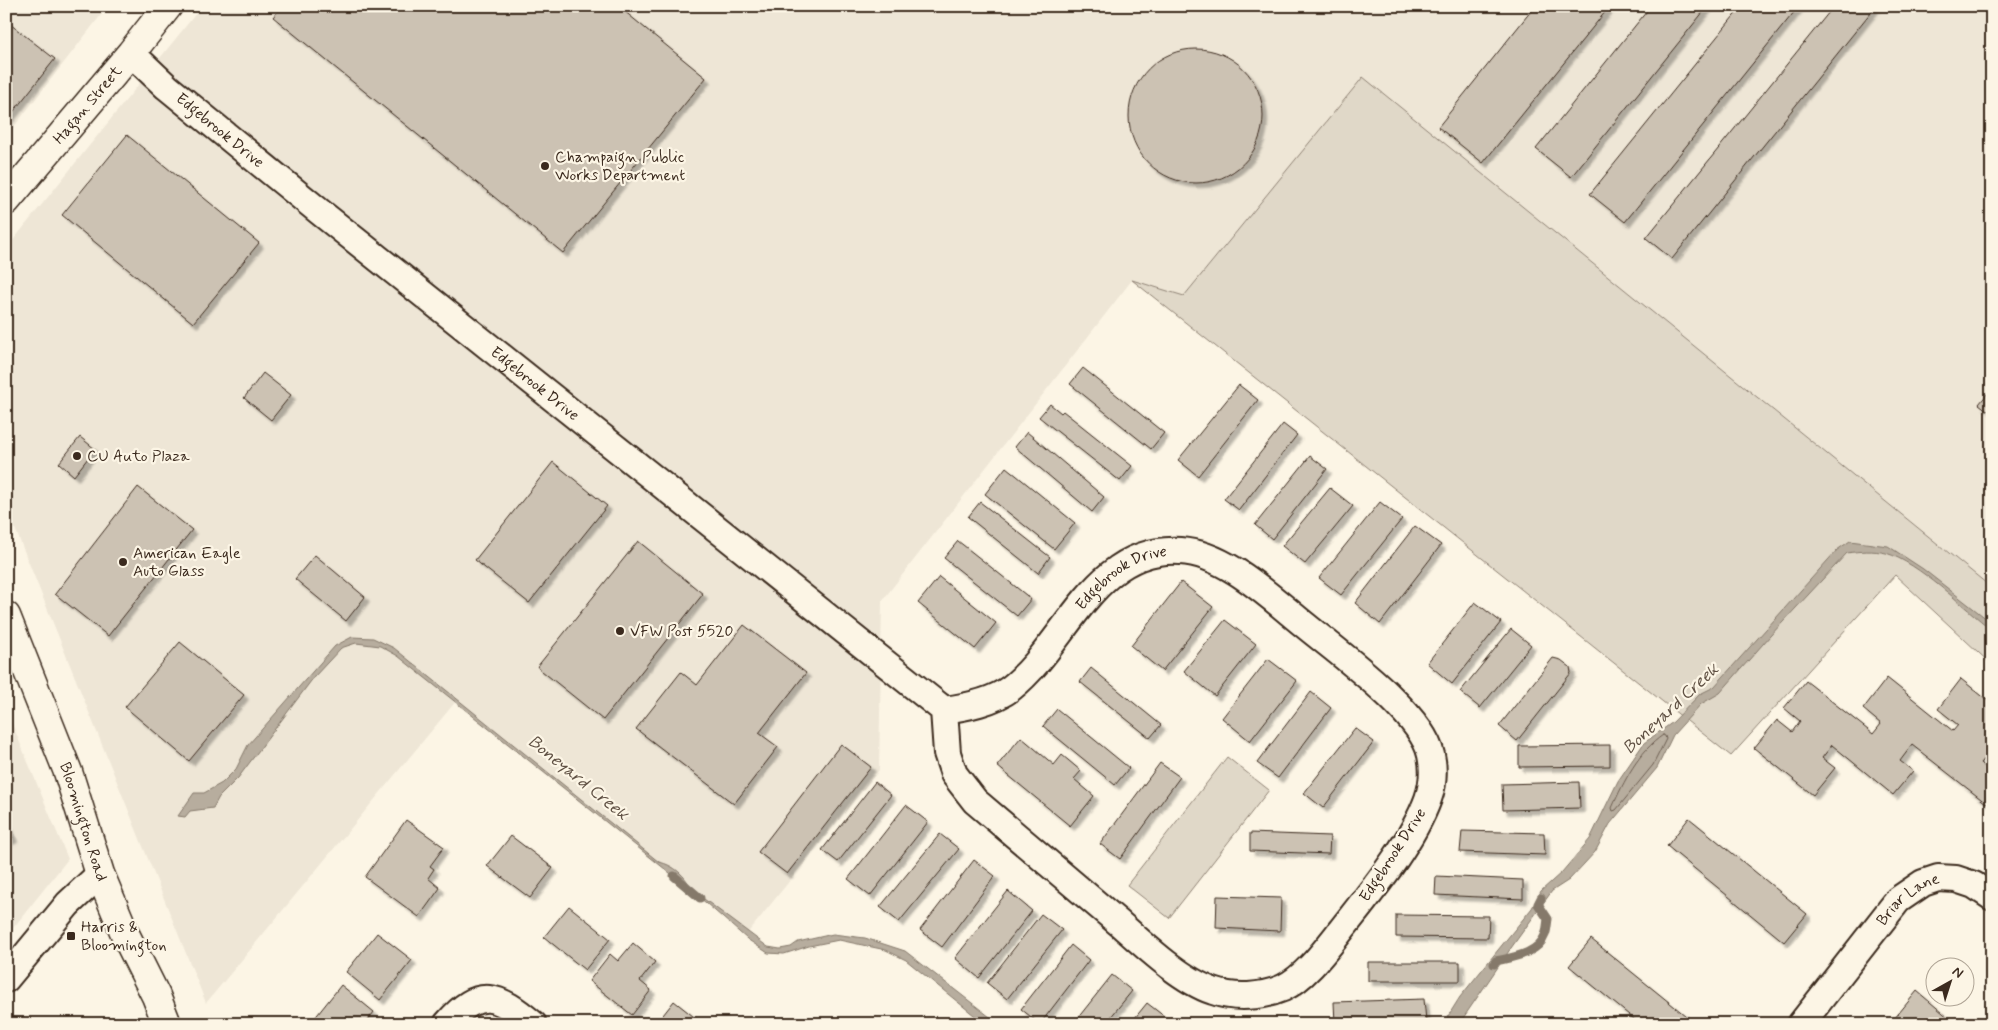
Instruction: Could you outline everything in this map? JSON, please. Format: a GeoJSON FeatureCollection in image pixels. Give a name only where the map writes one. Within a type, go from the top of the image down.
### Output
{"type":"FeatureCollection","features":[{"type":"Feature","properties":{"kind":"main road","name":"Hagan Street"},"geometry":{"type":"LineString","coordinates":[[6,201],[131,53],[168,6]]}},
{"type":"Feature","properties":{"kind":"main road","name":"Bloomington Road"},"geometry":{"type":"LineString","coordinates":[[6,616],[68,772],[100,874],[126,936],[156,996],[167,1024]]}},
{"type":"Feature","properties":{"kind":"street","name":"Edgebrook Drive"},"geometry":{"type":"LineString","coordinates":[[131,53],[167,87],[320,212],[944,710],[947,753],[954,774],[975,801],[1190,981],[1213,991],[1236,996],[1264,994],[1285,987],[1314,963],[1377,885],[1413,830],[1428,798],[1433,773],[1430,752],[1423,734],[1415,722],[1362,671],[1245,577],[1216,561],[1196,553],[1179,550],[1151,553],[1127,562],[1107,576],[1035,665],[1010,689],[993,699],[944,710]]}},
{"type":"Feature","properties":{"kind":"street"},"geometry":{"type":"LineString","coordinates":[[6,979],[68,904],[100,874]]}},
{"type":"Feature","properties":{"kind":"street","name":"Briar Lane"},"geometry":{"type":"LineString","coordinates":[[1801,1024],[1898,900],[1924,883],[1938,878],[1956,879],[1974,885],[1992,897]]}},
{"type":"Feature","properties":{"kind":"street"},"geometry":{"type":"LineString","coordinates":[[446,1024],[467,1004],[480,998],[492,999],[517,1010],[533,1024]]}},
{"type":"Feature","properties":{"kind":"shaded area"},"geometry":{"type":"Polygon","coordinates":[[[6,6],[108,6],[6,137],[6,6]]]}},
{"type":"Feature","properties":{"kind":"shaded area"},"geometry":{"type":"Polygon","coordinates":[[[202,6],[1992,6],[1992,588],[1363,78],[1184,296],[1132,280],[882,601],[879,770],[746,935],[457,700],[206,1003],[6,506],[6,249],[202,6]]]}},
{"type":"Feature","properties":{"kind":"shaded area"},"geometry":{"type":"Polygon","coordinates":[[[1363,77],[1992,588],[1992,665],[1895,575],[1731,756],[1132,280],[1184,296],[1363,77]]]}},
{"type":"Feature","properties":{"kind":"shaded area"},"geometry":{"type":"Polygon","coordinates":[[[6,709],[68,859],[6,937],[6,709]]]}},
{"type":"Feature","properties":{"kind":"shaded area"},"geometry":{"type":"Polygon","coordinates":[[[1227,757],[1269,790],[1169,918],[1127,885],[1227,757]]]}},
{"type":"Feature","properties":{"kind":"water"},"geometry":{"type":"Polygon","coordinates":[[[1850,541],[1888,546],[1923,569],[1992,623],[1992,630],[1927,576],[1899,558],[1876,551],[1847,553],[1720,693],[1701,704],[1673,735],[1657,768],[1610,824],[1595,852],[1569,880],[1552,891],[1459,1024],[1443,1024],[1460,997],[1532,908],[1541,891],[1562,872],[1590,839],[1618,781],[1644,743],[1673,722],[1700,694],[1714,687],[1837,550],[1850,541]]]}},
{"type":"Feature","properties":{"kind":"water"},"geometry":{"type":"Polygon","coordinates":[[[352,637],[373,638],[394,648],[659,862],[679,872],[692,890],[768,947],[780,949],[791,947],[798,942],[833,934],[865,938],[905,951],[999,1024],[985,1024],[906,960],[886,950],[839,940],[809,946],[784,954],[768,953],[747,939],[690,889],[398,656],[380,646],[356,643],[341,648],[314,677],[238,778],[219,797],[213,808],[190,811],[185,817],[178,816],[194,793],[204,793],[222,783],[236,769],[248,745],[335,646],[352,637]]]}},
{"type":"Feature","properties":{"kind":"building","name":"Champaign Public Works Department"},"geometry":{"type":"Polygon","coordinates":[[[282,6],[618,6],[706,78],[563,253],[273,17],[282,6]]]}},
{"type":"Feature","properties":{"kind":"building"},"geometry":{"type":"Polygon","coordinates":[[[1535,6],[1610,6],[1483,163],[1438,127],[1535,6]]]}},
{"type":"Feature","properties":{"kind":"building"},"geometry":{"type":"Polygon","coordinates":[[[1651,6],[1708,6],[1571,177],[1536,149],[1651,6]]]}},
{"type":"Feature","properties":{"kind":"building"},"geometry":{"type":"Polygon","coordinates":[[[1742,6],[1799,6],[1625,222],[1590,194],[1742,6]]]}},
{"type":"Feature","properties":{"kind":"building"},"geometry":{"type":"Polygon","coordinates":[[[1834,6],[1875,7],[1672,259],[1646,238],[1834,6]]]}},
{"type":"Feature","properties":{"kind":"building"},"geometry":{"type":"Polygon","coordinates":[[[6,21],[55,59],[6,121],[6,21]]]}},
{"type":"Feature","properties":{"kind":"building"},"geometry":{"type":"Polygon","coordinates":[[[1196,49],[1222,54],[1243,69],[1258,90],[1263,116],[1258,142],[1243,163],[1222,178],[1196,183],[1170,178],[1149,163],[1134,142],[1129,116],[1134,90],[1149,69],[1170,54],[1196,49]]]}},
{"type":"Feature","properties":{"kind":"building"},"geometry":{"type":"Polygon","coordinates":[[[127,135],[259,243],[193,323],[62,215],[127,135]]]}},
{"type":"Feature","properties":{"kind":"building"},"geometry":{"type":"Polygon","coordinates":[[[1083,368],[1164,433],[1151,449],[1070,384],[1083,368]]]}},
{"type":"Feature","properties":{"kind":"building"},"geometry":{"type":"Polygon","coordinates":[[[263,373],[291,395],[271,420],[244,398],[263,373]]]}},
{"type":"Feature","properties":{"kind":"building"},"geometry":{"type":"Polygon","coordinates":[[[1239,385],[1258,400],[1198,476],[1178,460],[1239,385]]]}},
{"type":"Feature","properties":{"kind":"building"},"geometry":{"type":"Polygon","coordinates":[[[1992,388],[1992,414],[1979,404],[1992,388]]]}},
{"type":"Feature","properties":{"kind":"building"},"geometry":{"type":"Polygon","coordinates":[[[1050,404],[1061,413],[1063,411],[1132,466],[1120,481],[1039,417],[1050,404]]]}},
{"type":"Feature","properties":{"kind":"building"},"geometry":{"type":"Polygon","coordinates":[[[1283,424],[1297,435],[1239,510],[1224,499],[1283,424]]]}},
{"type":"Feature","properties":{"kind":"building"},"geometry":{"type":"Polygon","coordinates":[[[1027,432],[1104,497],[1092,512],[1015,447],[1027,432]]]}},
{"type":"Feature","properties":{"kind":"building","name":"CU Auto Plaza"},"geometry":{"type":"Polygon","coordinates":[[[80,437],[95,449],[74,476],[59,463],[80,437]]]}},
{"type":"Feature","properties":{"kind":"building"},"geometry":{"type":"Polygon","coordinates":[[[1310,456],[1327,469],[1272,539],[1255,525],[1310,456]]]}},
{"type":"Feature","properties":{"kind":"building"},"geometry":{"type":"Polygon","coordinates":[[[553,462],[607,506],[529,603],[475,560],[553,462]]]}},
{"type":"Feature","properties":{"kind":"building"},"geometry":{"type":"Polygon","coordinates":[[[1006,467],[1075,523],[1054,549],[985,494],[1006,467]]]}},
{"type":"Feature","properties":{"kind":"building","name":"American Eagle Auto Glass"},"geometry":{"type":"Polygon","coordinates":[[[138,487],[192,530],[108,636],[55,594],[138,487]]]}},
{"type":"Feature","properties":{"kind":"building"},"geometry":{"type":"Polygon","coordinates":[[[1330,488],[1353,506],[1305,564],[1282,546],[1330,488]]]}},
{"type":"Feature","properties":{"kind":"building"},"geometry":{"type":"Polygon","coordinates":[[[980,502],[1050,557],[1038,573],[968,517],[980,502]]]}},
{"type":"Feature","properties":{"kind":"building"},"geometry":{"type":"Polygon","coordinates":[[[1380,502],[1402,519],[1341,595],[1319,578],[1380,502]]]}},
{"type":"Feature","properties":{"kind":"building"},"geometry":{"type":"Polygon","coordinates":[[[1415,526],[1441,545],[1380,624],[1355,603],[1415,526]]]}},
{"type":"Feature","properties":{"kind":"building","name":"VFW Post 5520"},"geometry":{"type":"Polygon","coordinates":[[[638,541],[703,594],[603,720],[537,667],[638,541]]]}},
{"type":"Feature","properties":{"kind":"building"},"geometry":{"type":"Polygon","coordinates":[[[958,541],[1031,599],[1017,616],[944,558],[958,541]]]}},
{"type":"Feature","properties":{"kind":"building"},"geometry":{"type":"Polygon","coordinates":[[[315,555],[365,597],[346,621],[295,579],[315,555]]]}},
{"type":"Feature","properties":{"kind":"building"},"geometry":{"type":"Polygon","coordinates":[[[939,577],[996,623],[975,649],[918,603],[939,577]]]}},
{"type":"Feature","properties":{"kind":"building"},"geometry":{"type":"Polygon","coordinates":[[[1181,582],[1213,607],[1162,671],[1131,646],[1181,582]]]}},
{"type":"Feature","properties":{"kind":"building"},"geometry":{"type":"Polygon","coordinates":[[[1475,602],[1501,622],[1452,684],[1427,663],[1475,602]]]}},
{"type":"Feature","properties":{"kind":"building"},"geometry":{"type":"Polygon","coordinates":[[[1225,620],[1256,644],[1215,696],[1184,671],[1225,620]]]}},
{"type":"Feature","properties":{"kind":"building"},"geometry":{"type":"Polygon","coordinates":[[[744,625],[806,673],[759,733],[778,747],[734,804],[636,729],[681,672],[697,685],[744,625]]]}},
{"type":"Feature","properties":{"kind":"building"},"geometry":{"type":"Polygon","coordinates":[[[1511,629],[1531,645],[1480,708],[1460,692],[1511,629]]]}},
{"type":"Feature","properties":{"kind":"building"},"geometry":{"type":"Polygon","coordinates":[[[180,642],[244,695],[189,761],[125,707],[180,642]]]}},
{"type":"Feature","properties":{"kind":"building"},"geometry":{"type":"Polygon","coordinates":[[[1553,658],[1561,660],[1570,667],[1571,673],[1517,741],[1499,726],[1553,658]]]}},
{"type":"Feature","properties":{"kind":"building"},"geometry":{"type":"Polygon","coordinates":[[[1268,659],[1297,681],[1250,741],[1222,718],[1268,659]]]}},
{"type":"Feature","properties":{"kind":"building"},"geometry":{"type":"Polygon","coordinates":[[[1091,668],[1161,725],[1150,738],[1080,682],[1091,668]]]}},
{"type":"Feature","properties":{"kind":"building"},"geometry":{"type":"Polygon","coordinates":[[[1887,678],[1953,731],[1958,725],[1938,709],[1961,679],[1992,704],[1992,749],[1980,763],[1992,773],[1992,797],[1986,803],[1912,745],[1900,761],[1913,771],[1893,795],[1832,745],[1822,758],[1835,768],[1813,795],[1754,748],[1777,720],[1792,732],[1800,721],[1784,708],[1806,681],[1873,734],[1881,724],[1863,709],[1887,678]]]}},
{"type":"Feature","properties":{"kind":"building"},"geometry":{"type":"Polygon","coordinates":[[[1311,692],[1331,708],[1278,778],[1257,763],[1311,692]]]}},
{"type":"Feature","properties":{"kind":"building"},"geometry":{"type":"Polygon","coordinates":[[[1057,709],[1129,768],[1115,785],[1043,726],[1057,709]]]}},
{"type":"Feature","properties":{"kind":"building"},"geometry":{"type":"Polygon","coordinates":[[[1355,728],[1374,742],[1323,808],[1304,793],[1355,728]]]}},
{"type":"Feature","properties":{"kind":"building"},"geometry":{"type":"Polygon","coordinates":[[[1021,737],[1054,765],[1062,755],[1081,771],[1074,779],[1094,796],[1070,826],[997,766],[1021,737]]]}},
{"type":"Feature","properties":{"kind":"building"},"geometry":{"type":"Polygon","coordinates":[[[841,744],[871,767],[787,874],[758,852],[841,744]]]}},
{"type":"Feature","properties":{"kind":"building"},"geometry":{"type":"Polygon","coordinates":[[[1610,745],[1610,766],[1519,767],[1519,746],[1610,745]]]}},
{"type":"Feature","properties":{"kind":"building"},"geometry":{"type":"Polygon","coordinates":[[[1160,763],[1180,777],[1120,859],[1100,844],[1160,763]]]}},
{"type":"Feature","properties":{"kind":"building"},"geometry":{"type":"Polygon","coordinates":[[[875,782],[891,795],[838,862],[822,850],[875,782]]]}},
{"type":"Feature","properties":{"kind":"building"},"geometry":{"type":"Polygon","coordinates":[[[1579,782],[1580,808],[1503,810],[1502,784],[1579,782]]]}},
{"type":"Feature","properties":{"kind":"building"},"geometry":{"type":"Polygon","coordinates":[[[906,805],[928,822],[870,896],[848,879],[906,805]]]}},
{"type":"Feature","properties":{"kind":"building"},"geometry":{"type":"Polygon","coordinates":[[[1689,818],[1807,914],[1784,942],[1667,846],[1689,818]]]}},
{"type":"Feature","properties":{"kind":"building"},"geometry":{"type":"Polygon","coordinates":[[[6,820],[13,838],[6,841],[6,820]]]}},
{"type":"Feature","properties":{"kind":"building"},"geometry":{"type":"Polygon","coordinates":[[[406,820],[444,847],[430,866],[434,869],[428,878],[440,888],[419,917],[365,877],[406,820]]]}},
{"type":"Feature","properties":{"kind":"building"},"geometry":{"type":"Polygon","coordinates":[[[1462,831],[1544,833],[1545,855],[1460,852],[1462,831]]]}},
{"type":"Feature","properties":{"kind":"building"},"geometry":{"type":"Polygon","coordinates":[[[1250,833],[1330,836],[1329,854],[1250,851],[1250,833]]]}},
{"type":"Feature","properties":{"kind":"building"},"geometry":{"type":"Polygon","coordinates":[[[940,834],[959,849],[899,922],[880,907],[940,834]]]}},
{"type":"Feature","properties":{"kind":"building"},"geometry":{"type":"Polygon","coordinates":[[[511,836],[553,868],[530,898],[487,866],[511,836]]]}},
{"type":"Feature","properties":{"kind":"building"},"geometry":{"type":"Polygon","coordinates":[[[974,860],[995,876],[942,947],[920,930],[974,860]]]}},
{"type":"Feature","properties":{"kind":"building"},"geometry":{"type":"Polygon","coordinates":[[[1436,876],[1523,880],[1523,899],[1435,895],[1436,876]]]}},
{"type":"Feature","properties":{"kind":"building"},"geometry":{"type":"Polygon","coordinates":[[[1008,891],[1032,911],[979,978],[955,958],[1008,891]]]}},
{"type":"Feature","properties":{"kind":"building"},"geometry":{"type":"Polygon","coordinates":[[[1217,896],[1281,898],[1280,931],[1216,928],[1217,896]]]}},
{"type":"Feature","properties":{"kind":"building"},"geometry":{"type":"Polygon","coordinates":[[[569,906],[610,939],[585,970],[544,937],[569,906]]]}},
{"type":"Feature","properties":{"kind":"building"},"geometry":{"type":"Polygon","coordinates":[[[1041,914],[1062,930],[1007,999],[987,983],[1041,914]]]}},
{"type":"Feature","properties":{"kind":"building"},"geometry":{"type":"Polygon","coordinates":[[[1396,915],[1489,916],[1488,938],[1396,937],[1396,915]]]}},
{"type":"Feature","properties":{"kind":"building"},"geometry":{"type":"Polygon","coordinates":[[[377,933],[412,960],[380,1000],[346,972],[377,933]]]}},
{"type":"Feature","properties":{"kind":"building"},"geometry":{"type":"Polygon","coordinates":[[[1591,939],[1696,1024],[1640,1024],[1569,966],[1591,939]]]}},
{"type":"Feature","properties":{"kind":"building"},"geometry":{"type":"Polygon","coordinates":[[[633,943],[655,962],[640,981],[651,990],[632,1015],[589,981],[610,954],[618,961],[633,943]]]}},
{"type":"Feature","properties":{"kind":"building"},"geometry":{"type":"Polygon","coordinates":[[[1071,945],[1089,960],[1040,1024],[1021,1009],[1071,945]]]}},
{"type":"Feature","properties":{"kind":"building"},"geometry":{"type":"Polygon","coordinates":[[[1368,962],[1460,962],[1460,981],[1368,981],[1368,962]]]}},
{"type":"Feature","properties":{"kind":"building"},"geometry":{"type":"Polygon","coordinates":[[[1112,975],[1132,991],[1105,1024],[1073,1024],[1112,975]]]}},
{"type":"Feature","properties":{"kind":"building"},"geometry":{"type":"Polygon","coordinates":[[[341,985],[374,1012],[365,1024],[310,1024],[341,985]]]}},
{"type":"Feature","properties":{"kind":"building"},"geometry":{"type":"Polygon","coordinates":[[[1917,991],[1926,999],[1926,1008],[1937,1008],[1956,1024],[1890,1024],[1917,991]]]}},
{"type":"Feature","properties":{"kind":"building"},"geometry":{"type":"Polygon","coordinates":[[[1424,999],[1426,1021],[1335,1024],[1334,1002],[1424,999]]]}},
{"type":"Feature","properties":{"kind":"building"},"geometry":{"type":"Polygon","coordinates":[[[674,1001],[703,1024],[656,1024],[674,1001]]]}},
{"type":"Feature","properties":{"kind":"building"},"geometry":{"type":"Polygon","coordinates":[[[1147,1003],[1165,1017],[1159,1024],[1130,1024],[1147,1003]]]}},
{"type":"Feature","properties":{"kind":"waterway","name":"Boneyard Creek"},"geometry":{"type":"LineString","coordinates":[[674,876],[700,898]]}},
{"type":"Feature","properties":{"kind":"waterway","name":"Boneyard Creek"},"geometry":{"type":"LineString","coordinates":[[1494,964],[1496,961],[1531,951],[1542,941],[1546,933],[1548,919],[1538,904],[1541,898]]}},
{"type":"Feature","properties":{"kind":"place","name":"Champaign Public Works Department"},"geometry":{"type":"Point","coordinates":[545,166]}},
{"type":"Feature","properties":{"kind":"place","name":"CU Auto Plaza"},"geometry":{"type":"Point","coordinates":[77,456]}},
{"type":"Feature","properties":{"kind":"place","name":"American Eagle Auto Glass"},"geometry":{"type":"Point","coordinates":[123,562]}},
{"type":"Feature","properties":{"kind":"place","name":"VFW Post 5520"},"geometry":{"type":"Point","coordinates":[620,631]}},
{"type":"Feature","properties":{"kind":"place","name":"Harris & Bloomington"},"geometry":{"type":"Point","coordinates":[71,936]}}]}
